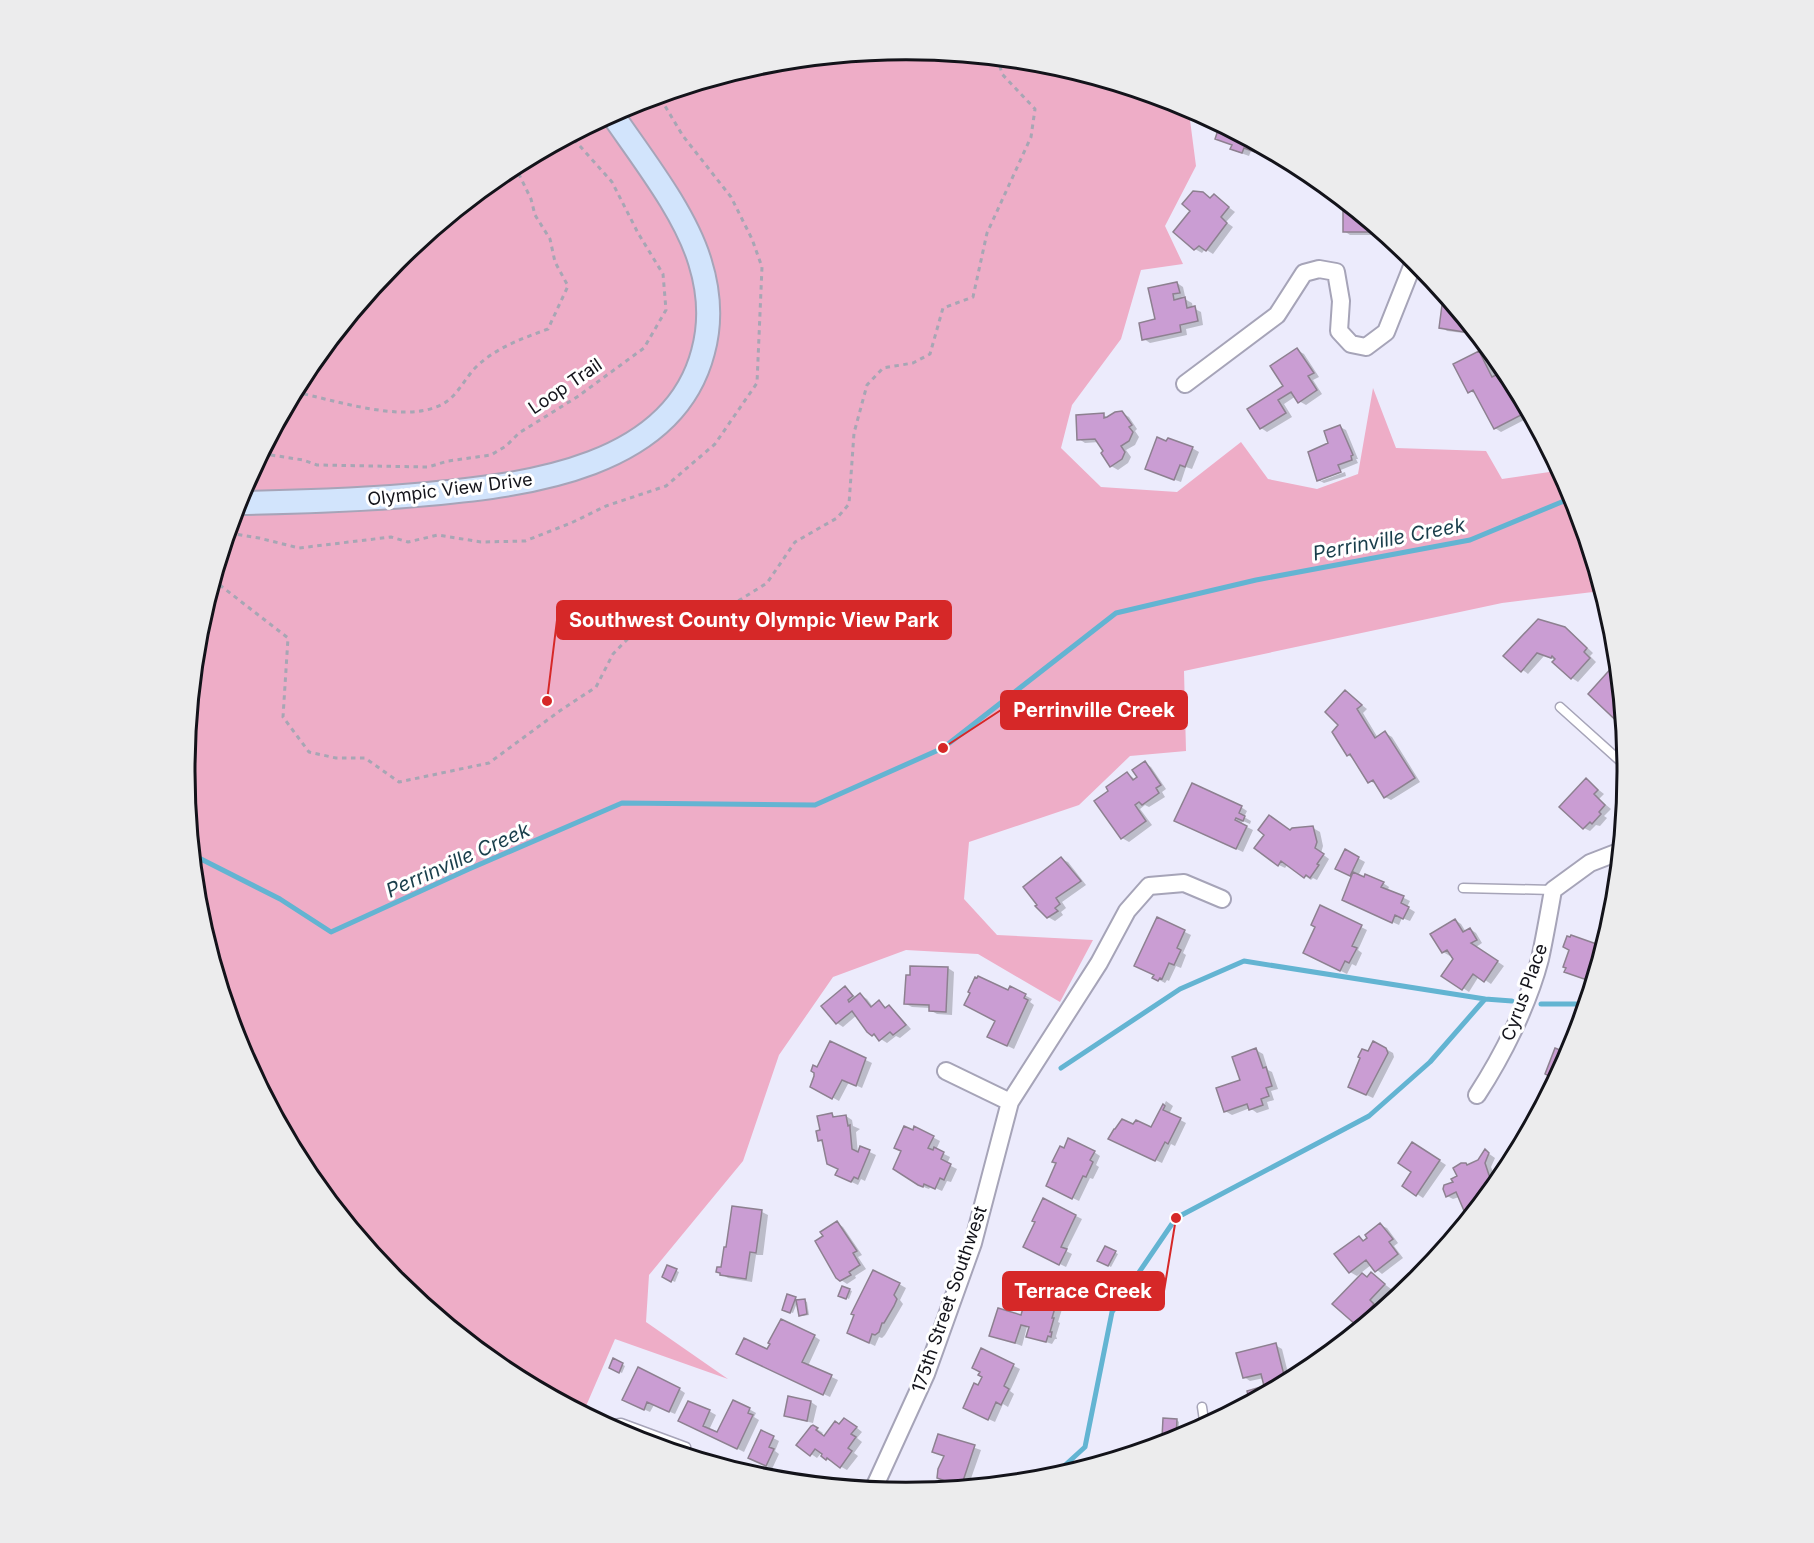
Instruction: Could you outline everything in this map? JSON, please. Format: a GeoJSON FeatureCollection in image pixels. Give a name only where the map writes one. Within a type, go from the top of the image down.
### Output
{"type":"FeatureCollection","features":[{"type":"Feature","properties":{"kind":"main road","name":"Olympic View Drive"},"geometry":{"type":"LineString","coordinates":[[249,503],[405,497],[539,479],[564,473],[611,455],[632,443],[664,419],[681,400],[700,366],[707,324],[705,282],[692,241],[676,211],[617,122]]}},
{"type":"Feature","properties":{"kind":"street"},"geometry":{"type":"LineString","coordinates":[[1185,384],[1277,315],[1304,273],[1319,269],[1336,272],[1341,301],[1339,331],[1351,344],[1366,348],[1386,332],[1411,269]]}},
{"type":"Feature","properties":{"kind":"street"},"geometry":{"type":"LineString","coordinates":[[1554,890],[1590,863],[1613,854]]}},
{"type":"Feature","properties":{"kind":"street","name":"175th Street Southwest"},"geometry":{"type":"LineString","coordinates":[[877,1482],[926,1374],[973,1243],[1010,1102],[1099,963],[1127,910],[1149,886],[1184,883],[1222,899]]}},
{"type":"Feature","properties":{"kind":"street","name":"Cyrus Place"},"geometry":{"type":"LineString","coordinates":[[1477,1095],[1496,1066],[1521,1010],[1539,961],[1554,890]]}},
{"type":"Feature","properties":{"kind":"street"},"geometry":{"type":"LineString","coordinates":[[945,1071],[1010,1102]]}},
{"type":"Feature","properties":{"kind":"lane"},"geometry":{"type":"LineString","coordinates":[[1560,706],[1618,758]]}},
{"type":"Feature","properties":{"kind":"lane"},"geometry":{"type":"LineString","coordinates":[[1463,888],[1554,890]]}},
{"type":"Feature","properties":{"kind":"lane"},"geometry":{"type":"LineString","coordinates":[[1202,1407],[1204,1418]]}},
{"type":"Feature","properties":{"kind":"lane"},"geometry":{"type":"LineString","coordinates":[[634,1429],[686,1447]]}},
{"type":"Feature","properties":{"kind":"path"},"geometry":{"type":"LineString","coordinates":[[221,585],[288,638],[283,717],[309,752],[336,758],[365,758],[399,782],[437,776],[489,763],[596,687],[613,654],[646,620],[677,610],[730,606],[766,583],[795,542],[837,518],[849,504],[854,433],[867,385],[883,368],[913,363],[930,354],[943,308],[973,297],[987,233],[1031,137],[1035,110],[1002,74],[1000,66]]}},
{"type":"Feature","properties":{"kind":"path"},"geometry":{"type":"LineString","coordinates":[[236,534],[298,549],[391,537],[408,542],[438,534],[481,542],[525,541],[606,506],[666,486],[715,444],[757,382],[762,267],[752,239],[731,197],[683,136],[663,104]]}},
{"type":"Feature","properties":{"kind":"path","name":"Loop Trail"},"geometry":{"type":"LineString","coordinates":[[270,454],[317,465],[428,467],[448,461],[491,455],[506,446],[519,433],[577,397],[644,348],[666,310],[663,274],[638,233],[612,182],[576,142]]}},
{"type":"Feature","properties":{"kind":"path"},"geometry":{"type":"LineString","coordinates":[[304,394],[382,411],[413,411],[437,407],[457,394],[475,369],[503,346],[548,329],[568,286],[555,262],[550,239],[535,215],[531,199],[520,175]]}},
{"type":"Feature","properties":{"kind":"shaded area"},"geometry":{"type":"Polygon","coordinates":[[[907,60],[1000,66],[1046,74],[1091,84],[1136,98],[1191,119],[1196,166],[1165,226],[1183,264],[1141,270],[1121,339],[1072,405],[1061,448],[1101,487],[1177,492],[1241,442],[1268,479],[1317,489],[1358,474],[1373,388],[1396,448],[1486,451],[1502,479],[1552,472],[1581,543],[1596,594],[1593,592],[1502,603],[1184,671],[1186,751],[1130,756],[1079,805],[969,842],[964,899],[997,935],[1093,940],[1060,1002],[978,954],[906,950],[833,977],[779,1055],[743,1161],[649,1275],[646,1322],[728,1379],[615,1339],[586,1407],[551,1388],[474,1336],[404,1275],[343,1205],[315,1167],[291,1127],[250,1044],[233,1000],[209,910],[197,818],[195,772],[197,725],[209,633],[233,543],[269,457],[315,376],[343,338],[372,302],[438,237],[474,207],[551,155],[592,133],[678,98],[723,84],[814,66],[907,60]]]}},
{"type":"Feature","properties":{"kind":"building"},"geometry":{"type":"Polygon","coordinates":[[[1218,131],[1255,151],[1244,148],[1242,153],[1230,149],[1232,145],[1215,139],[1218,131]]]}},
{"type":"Feature","properties":{"kind":"building"},"geometry":{"type":"Polygon","coordinates":[[[1193,191],[1203,192],[1210,198],[1214,194],[1229,207],[1221,217],[1227,223],[1206,251],[1199,246],[1194,250],[1173,232],[1190,211],[1182,204],[1193,191]]]}},
{"type":"Feature","properties":{"kind":"building"},"geometry":{"type":"Polygon","coordinates":[[[1343,210],[1370,232],[1343,232],[1343,210]]]}},
{"type":"Feature","properties":{"kind":"building"},"geometry":{"type":"Polygon","coordinates":[[[1177,282],[1180,293],[1173,294],[1174,300],[1185,297],[1187,308],[1195,306],[1198,321],[1180,325],[1181,332],[1142,340],[1139,323],[1155,319],[1148,288],[1177,282]]]}},
{"type":"Feature","properties":{"kind":"building"},"geometry":{"type":"Polygon","coordinates":[[[1442,305],[1445,305],[1466,332],[1439,328],[1442,305]]]}},
{"type":"Feature","properties":{"kind":"building"},"geometry":{"type":"Polygon","coordinates":[[[1297,348],[1314,373],[1308,376],[1317,390],[1298,403],[1291,392],[1278,400],[1286,413],[1260,429],[1247,409],[1283,386],[1270,366],[1297,348]]]}},
{"type":"Feature","properties":{"kind":"building"},"geometry":{"type":"Polygon","coordinates":[[[1479,351],[1492,377],[1498,374],[1522,414],[1494,429],[1473,390],[1468,393],[1453,364],[1479,351]]]}},
{"type":"Feature","properties":{"kind":"building"},"geometry":{"type":"Polygon","coordinates":[[[1122,411],[1132,425],[1129,427],[1133,432],[1129,441],[1121,446],[1125,452],[1122,459],[1110,467],[1095,439],[1077,440],[1076,415],[1104,413],[1104,418],[1122,411]]]}},
{"type":"Feature","properties":{"kind":"building"},"geometry":{"type":"Polygon","coordinates":[[[1340,425],[1353,455],[1352,460],[1338,465],[1341,472],[1317,481],[1308,452],[1328,443],[1324,431],[1340,425]]]}},
{"type":"Feature","properties":{"kind":"building"},"geometry":{"type":"Polygon","coordinates":[[[1157,437],[1166,441],[1168,438],[1193,447],[1185,467],[1180,465],[1174,480],[1145,469],[1157,437]]]}},
{"type":"Feature","properties":{"kind":"building"},"geometry":{"type":"Polygon","coordinates":[[[1538,619],[1565,627],[1587,648],[1584,652],[1590,658],[1571,679],[1552,662],[1555,659],[1552,656],[1551,658],[1537,653],[1521,672],[1503,656],[1538,619]]]}},
{"type":"Feature","properties":{"kind":"building"},"geometry":{"type":"Polygon","coordinates":[[[1610,669],[1617,721],[1588,694],[1610,669]]]}},
{"type":"Feature","properties":{"kind":"building"},"geometry":{"type":"Polygon","coordinates":[[[1345,690],[1362,705],[1357,709],[1375,738],[1385,731],[1415,778],[1384,798],[1373,780],[1368,783],[1350,754],[1347,756],[1332,732],[1338,725],[1325,712],[1345,690]]]}},
{"type":"Feature","properties":{"kind":"building"},"geometry":{"type":"Polygon","coordinates":[[[1145,761],[1161,785],[1156,788],[1159,793],[1142,805],[1139,802],[1135,805],[1146,821],[1121,839],[1094,801],[1108,791],[1106,787],[1127,772],[1133,780],[1137,777],[1132,770],[1145,761]]]}},
{"type":"Feature","properties":{"kind":"building"},"geometry":{"type":"Polygon","coordinates":[[[1586,778],[1598,790],[1594,794],[1605,805],[1592,824],[1590,822],[1583,829],[1559,807],[1586,778]]]}},
{"type":"Feature","properties":{"kind":"building"},"geometry":{"type":"Polygon","coordinates":[[[1192,783],[1242,806],[1239,813],[1245,816],[1243,821],[1236,818],[1235,820],[1247,826],[1236,849],[1174,821],[1192,783]]]}},
{"type":"Feature","properties":{"kind":"building"},"geometry":{"type":"Polygon","coordinates":[[[1269,815],[1290,830],[1313,826],[1317,842],[1315,848],[1324,854],[1310,878],[1306,875],[1304,878],[1281,861],[1278,866],[1254,848],[1264,835],[1258,830],[1269,815]]]}},
{"type":"Feature","properties":{"kind":"building"},"geometry":{"type":"Polygon","coordinates":[[[1345,849],[1359,857],[1350,876],[1335,869],[1345,849]]]}},
{"type":"Feature","properties":{"kind":"building"},"geometry":{"type":"Polygon","coordinates":[[[1061,857],[1081,881],[1056,898],[1060,904],[1055,908],[1058,911],[1047,918],[1035,906],[1037,905],[1023,887],[1061,857]]]}},
{"type":"Feature","properties":{"kind":"building"},"geometry":{"type":"Polygon","coordinates":[[[1353,872],[1384,882],[1381,887],[1404,896],[1401,903],[1409,907],[1403,919],[1395,915],[1392,923],[1342,900],[1353,872]]]}},
{"type":"Feature","properties":{"kind":"building"},"geometry":{"type":"Polygon","coordinates":[[[1320,905],[1362,925],[1352,946],[1357,948],[1349,963],[1345,961],[1340,971],[1303,953],[1315,927],[1311,925],[1320,905]]]}},
{"type":"Feature","properties":{"kind":"building"},"geometry":{"type":"Polygon","coordinates":[[[1157,917],[1185,930],[1177,948],[1181,950],[1174,965],[1169,963],[1162,979],[1158,981],[1152,978],[1154,975],[1134,966],[1157,917]]]}},
{"type":"Feature","properties":{"kind":"building"},"geometry":{"type":"Polygon","coordinates":[[[1455,919],[1463,932],[1470,928],[1477,940],[1471,943],[1498,961],[1484,982],[1473,974],[1462,990],[1441,976],[1453,959],[1447,950],[1442,953],[1430,934],[1455,919]]]}},
{"type":"Feature","properties":{"kind":"building"},"geometry":{"type":"Polygon","coordinates":[[[1571,935],[1597,944],[1587,978],[1564,972],[1566,968],[1563,967],[1569,950],[1563,947],[1567,936],[1571,935]]]}},
{"type":"Feature","properties":{"kind":"building"},"geometry":{"type":"Polygon","coordinates":[[[910,966],[948,967],[946,1012],[929,1011],[929,1005],[904,1004],[906,975],[910,975],[910,966]]]}},
{"type":"Feature","properties":{"kind":"building"},"geometry":{"type":"Polygon","coordinates":[[[978,976],[1008,990],[1010,986],[1026,994],[1024,998],[1028,1000],[1007,1046],[987,1037],[995,1021],[964,1005],[975,977],[978,976]]]}},
{"type":"Feature","properties":{"kind":"building"},"geometry":{"type":"Polygon","coordinates":[[[845,986],[853,996],[848,1000],[849,1002],[860,993],[871,1007],[879,1000],[885,1008],[889,1005],[906,1025],[893,1035],[890,1032],[879,1041],[874,1034],[872,1036],[867,1032],[852,1011],[836,1024],[821,1006],[845,986]]]}},
{"type":"Feature","properties":{"kind":"building"},"geometry":{"type":"Polygon","coordinates":[[[830,1041],[866,1058],[856,1086],[842,1080],[832,1099],[810,1087],[814,1076],[811,1071],[813,1065],[817,1067],[830,1041]]]}},
{"type":"Feature","properties":{"kind":"building"},"geometry":{"type":"Polygon","coordinates":[[[1373,1041],[1386,1048],[1388,1053],[1366,1095],[1348,1087],[1362,1049],[1368,1051],[1373,1041]]]}},
{"type":"Feature","properties":{"kind":"building"},"geometry":{"type":"Polygon","coordinates":[[[1256,1048],[1263,1068],[1266,1067],[1272,1086],[1266,1088],[1269,1096],[1261,1099],[1263,1105],[1249,1110],[1247,1104],[1224,1112],[1216,1088],[1240,1080],[1232,1057],[1256,1048]]]}},
{"type":"Feature","properties":{"kind":"building"},"geometry":{"type":"Polygon","coordinates":[[[1555,1048],[1561,1050],[1549,1076],[1545,1074],[1555,1048]]]}},
{"type":"Feature","properties":{"kind":"building"},"geometry":{"type":"Polygon","coordinates":[[[1163,1104],[1165,1106],[1163,1110],[1181,1118],[1168,1144],[1165,1142],[1155,1161],[1108,1139],[1122,1119],[1133,1124],[1136,1120],[1151,1127],[1163,1104]]]}},
{"type":"Feature","properties":{"kind":"building"},"geometry":{"type":"Polygon","coordinates":[[[832,1113],[833,1117],[846,1115],[848,1126],[850,1125],[852,1149],[858,1152],[860,1146],[870,1150],[858,1179],[854,1177],[851,1182],[835,1175],[838,1169],[827,1164],[822,1140],[818,1141],[816,1131],[820,1130],[817,1116],[832,1113]]]}},
{"type":"Feature","properties":{"kind":"building"},"geometry":{"type":"Polygon","coordinates":[[[904,1126],[913,1130],[914,1126],[934,1136],[928,1148],[933,1150],[934,1147],[944,1152],[941,1159],[951,1164],[944,1180],[940,1178],[935,1189],[924,1184],[923,1187],[918,1185],[893,1169],[901,1151],[894,1148],[904,1126]]]}},
{"type":"Feature","properties":{"kind":"building"},"geometry":{"type":"Polygon","coordinates":[[[1068,1138],[1095,1151],[1086,1177],[1083,1176],[1072,1199],[1046,1186],[1056,1163],[1052,1162],[1060,1146],[1064,1148],[1068,1138]]]}},
{"type":"Feature","properties":{"kind":"building"},"geometry":{"type":"Polygon","coordinates":[[[1412,1142],[1440,1160],[1416,1196],[1402,1186],[1411,1172],[1398,1163],[1412,1142]]]}},
{"type":"Feature","properties":{"kind":"building"},"geometry":{"type":"Polygon","coordinates":[[[1485,1149],[1489,1153],[1485,1163],[1491,1178],[1465,1213],[1456,1192],[1446,1197],[1443,1189],[1444,1185],[1453,1182],[1451,1179],[1457,1176],[1453,1168],[1461,1163],[1467,1165],[1478,1160],[1485,1149]]]}},
{"type":"Feature","properties":{"kind":"building"},"geometry":{"type":"Polygon","coordinates":[[[1043,1198],[1076,1215],[1061,1247],[1067,1249],[1059,1265],[1023,1247],[1043,1198]]]}},
{"type":"Feature","properties":{"kind":"building"},"geometry":{"type":"Polygon","coordinates":[[[732,1206],[762,1210],[756,1253],[750,1252],[746,1279],[720,1275],[716,1272],[717,1267],[721,1267],[724,1247],[726,1247],[732,1206]]]}},
{"type":"Feature","properties":{"kind":"building"},"geometry":{"type":"Polygon","coordinates":[[[837,1221],[857,1251],[853,1253],[860,1265],[849,1272],[851,1275],[840,1281],[836,1278],[815,1241],[823,1236],[820,1232],[837,1221]]]}},
{"type":"Feature","properties":{"kind":"building"},"geometry":{"type":"Polygon","coordinates":[[[1380,1223],[1393,1239],[1389,1242],[1398,1254],[1375,1272],[1366,1260],[1349,1273],[1334,1254],[1359,1236],[1363,1241],[1367,1238],[1365,1235],[1380,1223]]]}},
{"type":"Feature","properties":{"kind":"building"},"geometry":{"type":"Polygon","coordinates":[[[1105,1246],[1116,1251],[1108,1266],[1097,1261],[1105,1246]]]}},
{"type":"Feature","properties":{"kind":"building"},"geometry":{"type":"Polygon","coordinates":[[[667,1265],[677,1269],[671,1282],[662,1277],[667,1265]]]}},
{"type":"Feature","properties":{"kind":"building"},"geometry":{"type":"Polygon","coordinates":[[[873,1270],[900,1283],[894,1295],[897,1299],[894,1306],[882,1323],[879,1332],[872,1334],[869,1343],[847,1333],[854,1315],[851,1314],[873,1270]]]}},
{"type":"Feature","properties":{"kind":"building"},"geometry":{"type":"Polygon","coordinates":[[[1371,1272],[1385,1284],[1370,1300],[1374,1304],[1355,1324],[1332,1304],[1362,1273],[1367,1277],[1371,1272]]]}},
{"type":"Feature","properties":{"kind":"building"},"geometry":{"type":"Polygon","coordinates":[[[1040,1277],[1062,1284],[1052,1318],[1054,1318],[1051,1337],[1048,1336],[1046,1342],[1026,1337],[1029,1327],[1021,1325],[1015,1343],[989,1336],[998,1308],[1021,1315],[1023,1308],[1031,1310],[1040,1277]]]}},
{"type":"Feature","properties":{"kind":"building"},"geometry":{"type":"Polygon","coordinates":[[[842,1286],[850,1289],[846,1299],[838,1296],[842,1286]]]}},
{"type":"Feature","properties":{"kind":"building"},"geometry":{"type":"Polygon","coordinates":[[[787,1294],[796,1297],[790,1313],[782,1310],[787,1294]]]}},
{"type":"Feature","properties":{"kind":"building"},"geometry":{"type":"Polygon","coordinates":[[[805,1299],[807,1314],[799,1316],[796,1300],[805,1299]]]}},
{"type":"Feature","properties":{"kind":"building"},"geometry":{"type":"Polygon","coordinates":[[[781,1319],[815,1335],[802,1362],[832,1375],[823,1395],[736,1354],[744,1338],[767,1349],[781,1319]]]}},
{"type":"Feature","properties":{"kind":"building"},"geometry":{"type":"Polygon","coordinates":[[[1276,1343],[1284,1375],[1248,1396],[1247,1391],[1264,1386],[1261,1374],[1243,1378],[1236,1353],[1276,1343]]]}},
{"type":"Feature","properties":{"kind":"building"},"geometry":{"type":"Polygon","coordinates":[[[981,1348],[1014,1364],[1004,1386],[1009,1389],[1001,1405],[996,1402],[988,1420],[963,1408],[974,1383],[978,1385],[982,1377],[978,1375],[980,1372],[972,1368],[981,1348]]]}},
{"type":"Feature","properties":{"kind":"building"},"geometry":{"type":"Polygon","coordinates":[[[613,1358],[623,1363],[619,1373],[609,1368],[613,1358]]]}},
{"type":"Feature","properties":{"kind":"building"},"geometry":{"type":"Polygon","coordinates":[[[638,1367],[680,1388],[669,1412],[647,1402],[644,1410],[622,1400],[638,1367]]]}},
{"type":"Feature","properties":{"kind":"building"},"geometry":{"type":"Polygon","coordinates":[[[788,1396],[811,1401],[807,1421],[784,1416],[788,1396]]]}},
{"type":"Feature","properties":{"kind":"building"},"geometry":{"type":"Polygon","coordinates":[[[733,1400],[750,1408],[748,1413],[753,1415],[737,1449],[678,1421],[688,1401],[710,1410],[703,1426],[717,1432],[733,1400]]]}},
{"type":"Feature","properties":{"kind":"building"},"geometry":{"type":"Polygon","coordinates":[[[844,1418],[857,1427],[851,1434],[856,1437],[848,1448],[852,1451],[840,1468],[827,1458],[826,1460],[815,1449],[810,1456],[796,1445],[811,1426],[818,1428],[816,1430],[824,1436],[835,1421],[839,1424],[844,1418]]]}},
{"type":"Feature","properties":{"kind":"building"},"geometry":{"type":"Polygon","coordinates":[[[1163,1418],[1177,1419],[1176,1430],[1162,1435],[1163,1418]]]}},
{"type":"Feature","properties":{"kind":"building"},"geometry":{"type":"Polygon","coordinates":[[[761,1430],[774,1436],[769,1447],[774,1449],[766,1466],[748,1458],[761,1430]]]}},
{"type":"Feature","properties":{"kind":"building"},"geometry":{"type":"Polygon","coordinates":[[[938,1434],[975,1445],[963,1480],[946,1481],[937,1478],[944,1456],[932,1452],[938,1434]]]}},
{"type":"Feature","properties":{"kind":"waterway","name":"Perrinville Creek"},"geometry":{"type":"LineString","coordinates":[[201,859],[280,899],[331,932],[622,803],[815,805],[943,748],[1116,613],[1256,580],[1470,540],[1565,501]]}},
{"type":"Feature","properties":{"kind":"waterway"},"geometry":{"type":"LineString","coordinates":[[1061,1068],[1180,989],[1244,961],[1485,999]]}},
{"type":"Feature","properties":{"kind":"waterway"},"geometry":{"type":"LineString","coordinates":[[1066,1465],[1085,1447],[1112,1312],[1176,1218],[1369,1116],[1430,1062],[1485,999],[1512,1001]]}},
{"type":"Feature","properties":{"kind":"waterway"},"geometry":{"type":"LineString","coordinates":[[1541,1004],[1579,1004]]}},
{"type":"Feature","properties":{"kind":"place","name":"Southwest County Olympic View Park"},"geometry":{"type":"Point","coordinates":[547,701]}},
{"type":"Feature","properties":{"kind":"place","name":"Perrinville Creek"},"geometry":{"type":"Point","coordinates":[943,748]}},
{"type":"Feature","properties":{"kind":"place","name":"Terrace Creek"},"geometry":{"type":"Point","coordinates":[1176,1218]}}]}
